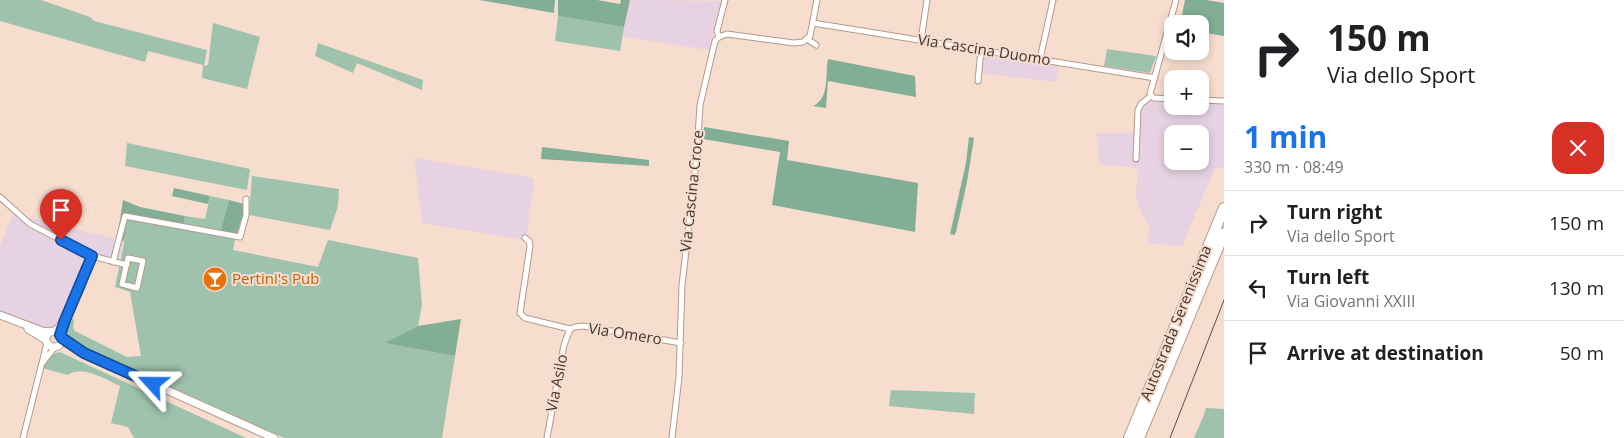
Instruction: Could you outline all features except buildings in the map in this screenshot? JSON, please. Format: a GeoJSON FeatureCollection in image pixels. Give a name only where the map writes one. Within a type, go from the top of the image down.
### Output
{"type":"FeatureCollection","features":[{"type":"Feature","properties":{"kind":"highway","name":"Autostrada Serenissima"},"geometry":{"type":"LineString","coordinates":[[1129,438],[1224,208]]}},
{"type":"Feature","properties":{"kind":"highway","name":"Autostrada Serenissima"},"geometry":{"type":"LineString","coordinates":[[1139,438],[1224,233]]}},
{"type":"Feature","properties":{"kind":"street","name":"Via Cascina Croce"},"geometry":{"type":"LineString","coordinates":[[672,438],[679,378],[682,285],[700,106],[711,54],[718,37],[717,32],[725,0]]}},
{"type":"Feature","properties":{"kind":"street"},"geometry":{"type":"LineString","coordinates":[[718,37],[727,34],[794,43],[804,42],[813,23],[817,0]]}},
{"type":"Feature","properties":{"kind":"street"},"geometry":{"type":"LineString","coordinates":[[922,40],[927,0]]}},
{"type":"Feature","properties":{"kind":"street"},"geometry":{"type":"LineString","coordinates":[[1040,59],[1053,0]]}},
{"type":"Feature","properties":{"kind":"street"},"geometry":{"type":"LineString","coordinates":[[1136,159],[1138,110],[1140,104],[1150,96],[1176,0]]}},
{"type":"Feature","properties":{"kind":"street","name":"Via Cascina Duomo"},"geometry":{"type":"LineString","coordinates":[[813,23],[1155,78]]}},
{"type":"Feature","properties":{"kind":"street"},"geometry":{"type":"LineString","coordinates":[[807,39],[816,45]]}},
{"type":"Feature","properties":{"kind":"street"},"geometry":{"type":"LineString","coordinates":[[978,81],[981,50]]}},
{"type":"Feature","properties":{"kind":"street"},"geometry":{"type":"LineString","coordinates":[[1150,96],[1164,99]]}},
{"type":"Feature","properties":{"kind":"street"},"geometry":{"type":"LineString","coordinates":[[1209,100],[1224,101]]}},
{"type":"Feature","properties":{"kind":"street"},"geometry":{"type":"LineString","coordinates":[[0,197],[30,224],[92,256],[127,265]]}},
{"type":"Feature","properties":{"kind":"street"},"geometry":{"type":"LineString","coordinates":[[113,262],[125,216],[240,238],[246,215],[246,199]]}},
{"type":"Feature","properties":{"kind":"street","name":"Via Omero"},"geometry":{"type":"LineString","coordinates":[[525,238],[529,241],[530,246],[520,313],[525,318],[570,330],[582,326],[681,343]]}},
{"type":"Feature","properties":{"kind":"street"},"geometry":{"type":"LineString","coordinates":[[41,365],[61,343],[65,320],[92,256]]}},
{"type":"Feature","properties":{"kind":"street"},"geometry":{"type":"LineString","coordinates":[[128,258],[143,261],[137,288],[122,284],[127,265],[128,258]]}},
{"type":"Feature","properties":{"kind":"street"},"geometry":{"type":"LineString","coordinates":[[0,315],[42,331],[57,332],[84,353]]}},
{"type":"Feature","properties":{"kind":"street"},"geometry":{"type":"LineString","coordinates":[[23,438],[47,342],[47,335],[65,320]]}},
{"type":"Feature","properties":{"kind":"street"},"geometry":{"type":"LineString","coordinates":[[17,322],[50,346],[84,353],[274,438]]}},
{"type":"Feature","properties":{"kind":"street","name":"Via Asilo"},"geometry":{"type":"LineString","coordinates":[[547,438],[564,345],[570,330]]}},
{"type":"Feature","properties":{"kind":"shaded area"},"geometry":{"type":"Polygon","coordinates":[[[630,0],[721,1],[709,50],[622,36],[630,0]]]}},
{"type":"Feature","properties":{"kind":"shaded area"},"geometry":{"type":"Polygon","coordinates":[[[983,51],[1058,63],[1057,82],[980,73],[983,51]]]}},
{"type":"Feature","properties":{"kind":"shaded area"},"geometry":{"type":"Polygon","coordinates":[[[1151,99],[1164,100],[1164,115],[1209,115],[1209,104],[1224,105],[1224,167],[1215,168],[1182,246],[1147,243],[1150,229],[1139,207],[1136,195],[1138,168],[1099,164],[1097,133],[1140,133],[1141,106],[1151,99]]]}},
{"type":"Feature","properties":{"kind":"shaded area"},"geometry":{"type":"Polygon","coordinates":[[[414,158],[534,178],[526,242],[520,239],[422,223],[414,158]]]}},
{"type":"Feature","properties":{"kind":"shaded area"},"geometry":{"type":"Polygon","coordinates":[[[17,209],[26,217],[124,241],[119,265],[91,257],[61,319],[48,330],[0,312],[0,246],[13,214],[17,209]]]}},
{"type":"Feature","properties":{"kind":"green space"},"geometry":{"type":"Polygon","coordinates":[[[0,0],[41,0],[90,17],[94,21],[207,50],[204,66],[208,65],[213,23],[260,37],[247,89],[202,78],[203,65],[148,51],[145,62],[0,21],[0,0]]]}},
{"type":"Feature","properties":{"kind":"green space"},"geometry":{"type":"Polygon","coordinates":[[[479,0],[555,0],[554,13],[479,0]]]}},
{"type":"Feature","properties":{"kind":"green space"},"geometry":{"type":"Polygon","coordinates":[[[558,0],[597,0],[620,4],[621,0],[630,0],[624,27],[558,16],[558,0]]]}},
{"type":"Feature","properties":{"kind":"green space"},"geometry":{"type":"Polygon","coordinates":[[[1185,0],[1206,0],[1224,3],[1224,36],[1209,34],[1209,15],[1182,15],[1185,0]]]}},
{"type":"Feature","properties":{"kind":"green space"},"geometry":{"type":"Polygon","coordinates":[[[558,16],[624,27],[620,51],[555,41],[558,16]]]}},
{"type":"Feature","properties":{"kind":"green space"},"geometry":{"type":"Polygon","coordinates":[[[318,43],[423,80],[422,90],[357,63],[353,73],[315,56],[318,43]]]}},
{"type":"Feature","properties":{"kind":"green space"},"geometry":{"type":"Polygon","coordinates":[[[1107,49],[1156,56],[1150,73],[1104,66],[1107,49]]]}},
{"type":"Feature","properties":{"kind":"green space"},"geometry":{"type":"Polygon","coordinates":[[[828,59],[915,76],[916,97],[828,81],[826,108],[813,106],[822,98],[826,86],[828,59]]]}},
{"type":"Feature","properties":{"kind":"green space"},"geometry":{"type":"Polygon","coordinates":[[[704,127],[789,141],[787,160],[918,183],[915,232],[772,205],[780,152],[703,139],[704,127]]]}},
{"type":"Feature","properties":{"kind":"green space"},"geometry":{"type":"Polygon","coordinates":[[[969,137],[974,138],[967,182],[954,235],[950,234],[966,163],[969,137]]]}},
{"type":"Feature","properties":{"kind":"green space"},"geometry":{"type":"Polygon","coordinates":[[[127,143],[250,169],[247,190],[125,166],[127,143]]]}},
{"type":"Feature","properties":{"kind":"green space"},"geometry":{"type":"Polygon","coordinates":[[[542,147],[649,160],[649,166],[541,159],[542,147]]]}},
{"type":"Feature","properties":{"kind":"green space"},"geometry":{"type":"Polygon","coordinates":[[[252,176],[339,189],[338,206],[330,230],[249,215],[252,176]]]}},
{"type":"Feature","properties":{"kind":"green space"},"geometry":{"type":"Polygon","coordinates":[[[174,188],[210,196],[208,204],[172,196],[174,188]]]}},
{"type":"Feature","properties":{"kind":"green space"},"geometry":{"type":"Polygon","coordinates":[[[210,196],[229,200],[220,233],[236,236],[233,250],[318,267],[328,240],[418,258],[422,305],[418,326],[384,343],[455,356],[442,438],[284,438],[70,343],[64,335],[64,326],[83,286],[86,287],[71,318],[74,320],[73,328],[75,331],[127,357],[141,356],[130,292],[115,287],[126,234],[122,233],[126,215],[183,226],[185,216],[205,219],[210,196]]]}},
{"type":"Feature","properties":{"kind":"green space"},"geometry":{"type":"Polygon","coordinates":[[[123,200],[140,207],[185,216],[183,226],[126,215],[122,233],[126,233],[124,241],[117,240],[123,200]]]}},
{"type":"Feature","properties":{"kind":"green space"},"geometry":{"type":"Polygon","coordinates":[[[229,200],[244,204],[236,236],[220,233],[229,200]]]}},
{"type":"Feature","properties":{"kind":"green space"},"geometry":{"type":"Polygon","coordinates":[[[461,319],[455,356],[384,343],[418,326],[461,319]]]}},
{"type":"Feature","properties":{"kind":"green space"},"geometry":{"type":"Polygon","coordinates":[[[59,352],[246,438],[134,438],[128,427],[111,423],[120,386],[87,372],[80,371],[68,375],[42,368],[50,356],[59,352]]]}},
{"type":"Feature","properties":{"kind":"green space"},"geometry":{"type":"Polygon","coordinates":[[[891,390],[975,393],[974,414],[889,406],[891,390]]]}},
{"type":"Feature","properties":{"kind":"green space"},"geometry":{"type":"Polygon","coordinates":[[[1206,408],[1224,409],[1224,438],[1194,438],[1206,408]]]}},
{"type":"Feature","properties":{"kind":"railway"},"geometry":{"type":"LineString","coordinates":[[1170,438],[1224,300]]}},
{"type":"Feature","properties":{"kind":"place","name":"Pertini's Pub"},"geometry":{"type":"Point","coordinates":[215,279]}},
{"type":"Feature","properties":{"kind":"route"},"geometry":{"type":"LineString","coordinates":[[61,240],[92,256],[60,335],[68,344],[84,353],[153,384]]}}]}
